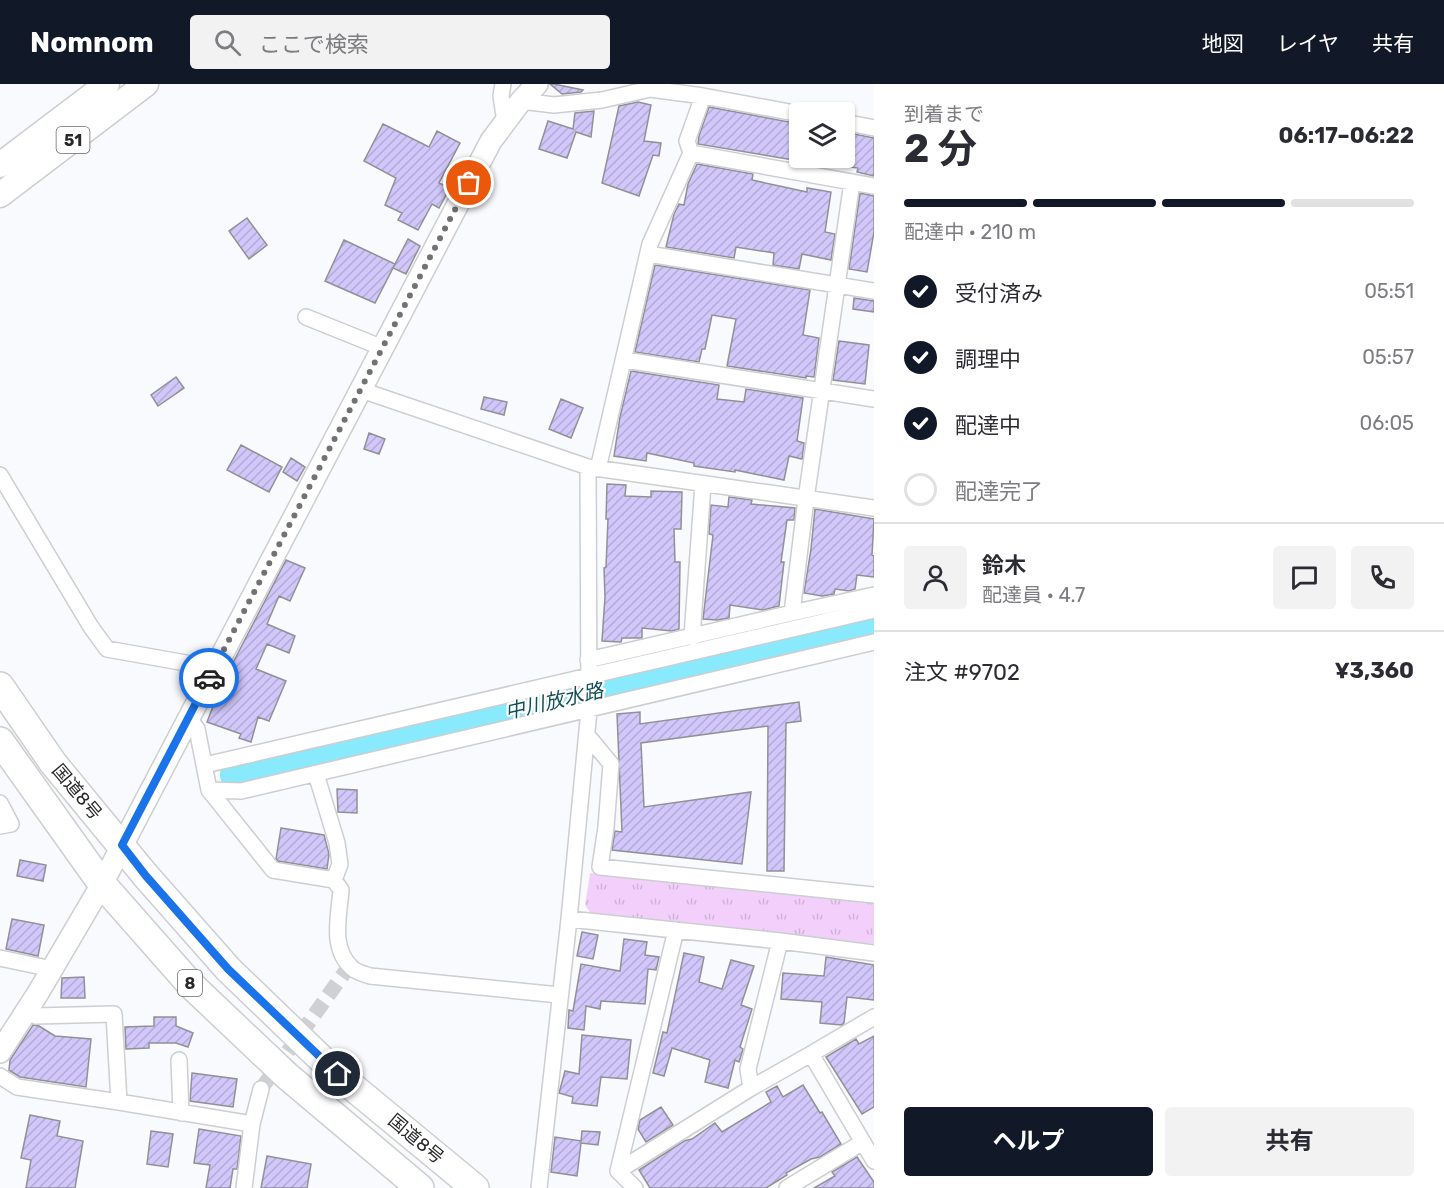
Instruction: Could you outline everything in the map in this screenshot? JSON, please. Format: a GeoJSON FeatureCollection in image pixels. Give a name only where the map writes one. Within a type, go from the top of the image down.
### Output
{"type":"FeatureCollection","features":[{"type":"Feature","properties":{"kind":"highway","name":"国道8号"},"geometry":{"type":"LineString","coordinates":[[0,686],[53,763],[146,876],[228,969],[338,1074],[475,1188]]}},
{"type":"Feature","properties":{"kind":"highway","name":"国道8号"},"geometry":{"type":"LineString","coordinates":[[0,741],[102,884],[191,985],[286,1075],[420,1188]]}},
{"type":"Feature","properties":{"kind":"main road","name":"51"},"geometry":{"type":"LineString","coordinates":[[0,165],[107,84]]}},
{"type":"Feature","properties":{"kind":"main road","name":"51"},"geometry":{"type":"LineString","coordinates":[[0,195],[146,84]]}},
{"type":"Feature","properties":{"kind":"street"},"geometry":{"type":"LineString","coordinates":[[503,84],[501,96],[506,122]]}},
{"type":"Feature","properties":{"kind":"street"},"geometry":{"type":"LineString","coordinates":[[0,1052],[102,884],[491,141],[537,84]]}},
{"type":"Feature","properties":{"kind":"street"},"geometry":{"type":"LineString","coordinates":[[521,101],[554,105],[602,100],[650,89],[789,112]]}},
{"type":"Feature","properties":{"kind":"street"},"geometry":{"type":"LineString","coordinates":[[539,1188],[587,735],[593,468],[625,360],[650,244],[691,153],[687,141],[703,96]]}},
{"type":"Feature","properties":{"kind":"street"},"geometry":{"type":"LineString","coordinates":[[855,124],[874,128]]}},
{"type":"Feature","properties":{"kind":"street"},"geometry":{"type":"LineString","coordinates":[[691,153],[874,186]]}},
{"type":"Feature","properties":{"kind":"street"},"geometry":{"type":"LineString","coordinates":[[792,613],[806,499],[852,182]]}},
{"type":"Feature","properties":{"kind":"street"},"geometry":{"type":"LineString","coordinates":[[648,254],[874,291]]}},
{"type":"Feature","properties":{"kind":"street"},"geometry":{"type":"LineString","coordinates":[[306,317],[383,348]]}},
{"type":"Feature","properties":{"kind":"street"},"geometry":{"type":"LineString","coordinates":[[625,360],[874,399]]}},
{"type":"Feature","properties":{"kind":"street"},"geometry":{"type":"LineString","coordinates":[[361,390],[593,468],[874,508]]}},
{"type":"Feature","properties":{"kind":"street"},"geometry":{"type":"LineString","coordinates":[[0,475],[91,627],[107,649],[214,668]]}},
{"type":"Feature","properties":{"kind":"street"},"geometry":{"type":"LineString","coordinates":[[693,637],[703,484]]}},
{"type":"Feature","properties":{"kind":"street"},"geometry":{"type":"LineString","coordinates":[[588,660],[874,595]]}},
{"type":"Feature","properties":{"kind":"street"},"geometry":{"type":"LineString","coordinates":[[205,765],[588,681],[874,610]]}},
{"type":"Feature","properties":{"kind":"street"},"geometry":{"type":"LineString","coordinates":[[209,790],[241,791],[589,707],[874,642]]}},
{"type":"Feature","properties":{"kind":"street"},"geometry":{"type":"LineString","coordinates":[[188,717],[197,729],[209,790],[273,870],[334,880],[341,890],[336,940],[342,955],[353,969],[370,976],[560,994]]}},
{"type":"Feature","properties":{"kind":"street"},"geometry":{"type":"LineString","coordinates":[[587,735],[611,765],[600,867]]}},
{"type":"Feature","properties":{"kind":"street"},"geometry":{"type":"LineString","coordinates":[[316,774],[337,843],[340,864],[334,880]]}},
{"type":"Feature","properties":{"kind":"street"},"geometry":{"type":"LineString","coordinates":[[0,803],[11,824],[0,826]]}},
{"type":"Feature","properties":{"kind":"street"},"geometry":{"type":"LineString","coordinates":[[574,867],[600,867],[874,895]]}},
{"type":"Feature","properties":{"kind":"street"},"geometry":{"type":"LineString","coordinates":[[569,919],[874,953]]}},
{"type":"Feature","properties":{"kind":"street"},"geometry":{"type":"LineString","coordinates":[[618,1171],[676,930]]}},
{"type":"Feature","properties":{"kind":"street"},"geometry":{"type":"LineString","coordinates":[[751,1088],[748,1069],[780,941]]}},
{"type":"Feature","properties":{"kind":"street"},"geometry":{"type":"LineString","coordinates":[[0,958],[52,969]]}},
{"type":"Feature","properties":{"kind":"street"},"geometry":{"type":"LineString","coordinates":[[26,1012],[36,1016],[114,1014],[118,1102]]}},
{"type":"Feature","properties":{"kind":"street"},"geometry":{"type":"LineString","coordinates":[[618,1171],[751,1088],[874,1017]]}},
{"type":"Feature","properties":{"kind":"street"},"geometry":{"type":"LineString","coordinates":[[811,1054],[874,1161]]}},
{"type":"Feature","properties":{"kind":"street"},"geometry":{"type":"LineString","coordinates":[[179,1060],[181,1113]]}},
{"type":"Feature","properties":{"kind":"street"},"geometry":{"type":"LineString","coordinates":[[0,1076],[17,1087],[252,1124]]}},
{"type":"Feature","properties":{"kind":"street"},"geometry":{"type":"LineString","coordinates":[[244,1188],[252,1124],[261,1089]]}},
{"type":"Feature","properties":{"kind":"street"},"geometry":{"type":"LineString","coordinates":[[787,1188],[863,1142]]}},
{"type":"Feature","properties":{"kind":"street"},"geometry":{"type":"LineString","coordinates":[[618,1171],[635,1188]]}},
{"type":"Feature","properties":{"kind":"green space"},"geometry":{"type":"Polygon","coordinates":[[[590,873],[874,901],[874,944],[591,914],[585,905],[590,873]]]}},
{"type":"Feature","properties":{"kind":"building"},"geometry":{"type":"Polygon","coordinates":[[[550,84],[554,84],[583,90],[562,94],[550,84]]]}},
{"type":"Feature","properties":{"kind":"building"},"geometry":{"type":"Polygon","coordinates":[[[638,102],[651,105],[644,141],[661,143],[659,156],[653,155],[639,196],[602,183],[619,106],[638,102]]]}},
{"type":"Feature","properties":{"kind":"building"},"geometry":{"type":"Polygon","coordinates":[[[709,107],[789,122],[789,159],[698,144],[709,107]]]}},
{"type":"Feature","properties":{"kind":"building"},"geometry":{"type":"Polygon","coordinates":[[[594,111],[591,137],[576,132],[567,158],[539,149],[548,121],[573,129],[575,113],[594,111]]]}},
{"type":"Feature","properties":{"kind":"building"},"geometry":{"type":"Polygon","coordinates":[[[383,124],[429,147],[437,131],[460,143],[439,183],[450,188],[439,208],[432,204],[418,230],[398,220],[402,213],[385,205],[396,178],[364,161],[383,124]]]}},
{"type":"Feature","properties":{"kind":"building"},"geometry":{"type":"Polygon","coordinates":[[[855,134],[874,138],[874,176],[857,172],[858,168],[855,168],[855,134]]]}},
{"type":"Feature","properties":{"kind":"building"},"geometry":{"type":"Polygon","coordinates":[[[697,164],[753,174],[752,180],[807,192],[807,188],[831,192],[825,232],[835,234],[831,260],[802,254],[799,269],[773,265],[774,253],[736,247],[734,258],[666,247],[674,214],[679,204],[684,205],[688,184],[697,164]]]}},
{"type":"Feature","properties":{"kind":"building"},"geometry":{"type":"Polygon","coordinates":[[[860,193],[874,196],[874,232],[867,272],[849,269],[860,193]]]}},
{"type":"Feature","properties":{"kind":"building"},"geometry":{"type":"Polygon","coordinates":[[[247,218],[267,245],[249,259],[229,231],[247,218]]]}},
{"type":"Feature","properties":{"kind":"building"},"geometry":{"type":"Polygon","coordinates":[[[408,239],[420,246],[406,274],[393,268],[408,239]]]}},
{"type":"Feature","properties":{"kind":"building"},"geometry":{"type":"Polygon","coordinates":[[[344,240],[395,264],[375,303],[325,281],[344,240]]]}},
{"type":"Feature","properties":{"kind":"building"},"geometry":{"type":"Polygon","coordinates":[[[655,265],[810,290],[803,335],[819,338],[814,377],[806,376],[806,378],[727,366],[736,319],[712,315],[705,349],[702,349],[699,362],[635,352],[655,265]]]}},
{"type":"Feature","properties":{"kind":"building"},"geometry":{"type":"Polygon","coordinates":[[[854,298],[874,301],[874,312],[853,309],[854,298]]]}},
{"type":"Feature","properties":{"kind":"building"},"geometry":{"type":"Polygon","coordinates":[[[839,341],[869,345],[865,384],[833,380],[839,341]]]}},
{"type":"Feature","properties":{"kind":"building"},"geometry":{"type":"Polygon","coordinates":[[[631,371],[719,385],[717,399],[744,402],[746,389],[803,398],[797,441],[804,443],[802,459],[789,456],[784,480],[735,470],[735,472],[694,466],[694,463],[647,453],[646,461],[614,456],[631,371]]]}},
{"type":"Feature","properties":{"kind":"building"},"geometry":{"type":"Polygon","coordinates":[[[176,377],[184,388],[158,406],[151,395],[176,377]]]}},
{"type":"Feature","properties":{"kind":"building"},"geometry":{"type":"Polygon","coordinates":[[[484,397],[507,402],[504,415],[481,409],[484,397]]]}},
{"type":"Feature","properties":{"kind":"building"},"geometry":{"type":"Polygon","coordinates":[[[561,399],[583,408],[571,438],[549,429],[561,399]]]}},
{"type":"Feature","properties":{"kind":"building"},"geometry":{"type":"Polygon","coordinates":[[[369,433],[385,439],[379,454],[364,449],[369,433]]]}},
{"type":"Feature","properties":{"kind":"building"},"geometry":{"type":"Polygon","coordinates":[[[241,445],[282,467],[269,492],[227,470],[241,445]]]}},
{"type":"Feature","properties":{"kind":"building"},"geometry":{"type":"Polygon","coordinates":[[[291,458],[305,467],[297,481],[283,472],[291,458]]]}},
{"type":"Feature","properties":{"kind":"building"},"geometry":{"type":"Polygon","coordinates":[[[607,484],[626,485],[625,496],[651,497],[651,491],[682,492],[681,529],[674,529],[675,562],[680,562],[679,629],[672,631],[642,628],[642,638],[622,638],[621,642],[602,641],[608,519],[606,519],[607,484]]]}},
{"type":"Feature","properties":{"kind":"building"},"geometry":{"type":"Polygon","coordinates":[[[729,497],[752,500],[751,504],[795,508],[794,520],[787,520],[781,562],[784,562],[779,606],[763,610],[730,605],[729,618],[703,619],[713,535],[709,534],[711,505],[728,507],[729,497]]]}},
{"type":"Feature","properties":{"kind":"building"},"geometry":{"type":"Polygon","coordinates":[[[815,509],[874,519],[872,555],[874,556],[874,577],[857,575],[855,589],[849,591],[835,589],[834,594],[822,596],[804,593],[815,509]]]}},
{"type":"Feature","properties":{"kind":"building"},"geometry":{"type":"Polygon","coordinates":[[[286,560],[305,568],[290,601],[279,596],[267,624],[295,636],[289,653],[267,644],[256,669],[286,681],[269,721],[258,717],[251,742],[239,738],[241,734],[207,722],[221,686],[286,560]]]}},
{"type":"Feature","properties":{"kind":"building"},"geometry":{"type":"Polygon","coordinates":[[[799,702],[801,721],[786,723],[784,871],[767,871],[768,726],[641,743],[644,807],[751,792],[742,864],[612,850],[615,831],[622,832],[617,714],[640,712],[640,724],[799,702]]]}},
{"type":"Feature","properties":{"kind":"building"},"geometry":{"type":"Polygon","coordinates":[[[337,789],[357,790],[357,813],[338,812],[337,789]]]}},
{"type":"Feature","properties":{"kind":"building"},"geometry":{"type":"Polygon","coordinates":[[[281,828],[324,835],[329,854],[327,869],[278,861],[276,859],[281,828]]]}},
{"type":"Feature","properties":{"kind":"building"},"geometry":{"type":"Polygon","coordinates":[[[20,860],[46,865],[43,881],[17,876],[20,860]]]}},
{"type":"Feature","properties":{"kind":"building"},"geometry":{"type":"Polygon","coordinates":[[[12,919],[44,925],[38,956],[6,949],[12,919]]]}},
{"type":"Feature","properties":{"kind":"building"},"geometry":{"type":"Polygon","coordinates":[[[582,932],[598,935],[593,959],[577,956],[582,932]]]}},
{"type":"Feature","properties":{"kind":"building"},"geometry":{"type":"Polygon","coordinates":[[[624,939],[647,942],[645,955],[659,957],[656,970],[648,969],[645,1004],[601,1001],[600,1009],[586,1006],[584,1030],[568,1028],[569,1010],[573,1011],[581,964],[620,971],[624,939]]]}},
{"type":"Feature","properties":{"kind":"building"},"geometry":{"type":"Polygon","coordinates":[[[684,953],[704,957],[699,982],[722,989],[731,960],[754,966],[741,1005],[752,1009],[740,1047],[743,1049],[740,1059],[739,1062],[735,1060],[728,1088],[705,1082],[710,1060],[672,1048],[664,1076],[653,1073],[663,1032],[667,1033],[684,953]]]}},
{"type":"Feature","properties":{"kind":"building"},"geometry":{"type":"Polygon","coordinates":[[[826,957],[874,965],[874,1000],[847,997],[842,1025],[820,1023],[822,1002],[781,999],[783,973],[824,976],[826,957]]]}},
{"type":"Feature","properties":{"kind":"building"},"geometry":{"type":"Polygon","coordinates":[[[84,977],[85,998],[61,998],[62,978],[84,977]]]}},
{"type":"Feature","properties":{"kind":"building"},"geometry":{"type":"Polygon","coordinates":[[[154,1017],[176,1017],[176,1026],[193,1033],[188,1047],[176,1043],[149,1043],[149,1048],[126,1049],[125,1027],[154,1026],[154,1017]]]}},
{"type":"Feature","properties":{"kind":"building"},"geometry":{"type":"Polygon","coordinates":[[[33,1025],[55,1036],[91,1039],[86,1087],[20,1077],[9,1070],[10,1060],[33,1025]]]}},
{"type":"Feature","properties":{"kind":"building"},"geometry":{"type":"Polygon","coordinates":[[[582,1035],[631,1040],[627,1079],[601,1077],[597,1106],[572,1103],[573,1097],[559,1093],[565,1071],[579,1074],[582,1035]]]}},
{"type":"Feature","properties":{"kind":"building"},"geometry":{"type":"Polygon","coordinates":[[[874,1036],[874,1107],[862,1114],[826,1057],[856,1039],[859,1044],[874,1036]]]}},
{"type":"Feature","properties":{"kind":"building"},"geometry":{"type":"Polygon","coordinates":[[[192,1073],[237,1079],[233,1107],[190,1101],[192,1073]]]}},
{"type":"Feature","properties":{"kind":"building"},"geometry":{"type":"Polygon","coordinates":[[[803,1085],[841,1144],[786,1173],[787,1175],[766,1188],[650,1188],[639,1170],[715,1123],[722,1132],[771,1102],[766,1092],[777,1086],[783,1097],[803,1085]]]}},
{"type":"Feature","properties":{"kind":"building"},"geometry":{"type":"Polygon","coordinates":[[[661,1107],[673,1125],[646,1142],[638,1129],[640,1120],[661,1107]]]}},
{"type":"Feature","properties":{"kind":"building"},"geometry":{"type":"Polygon","coordinates":[[[30,1115],[60,1121],[57,1136],[83,1141],[75,1188],[26,1188],[31,1160],[21,1158],[30,1115]]]}},
{"type":"Feature","properties":{"kind":"building"},"geometry":{"type":"Polygon","coordinates":[[[199,1129],[241,1136],[237,1169],[233,1169],[230,1188],[206,1188],[210,1165],[194,1163],[199,1129]]]}},
{"type":"Feature","properties":{"kind":"building"},"geometry":{"type":"Polygon","coordinates":[[[151,1131],[173,1134],[168,1167],[147,1164],[151,1131]]]}},
{"type":"Feature","properties":{"kind":"building"},"geometry":{"type":"Polygon","coordinates":[[[582,1131],[600,1132],[598,1145],[581,1143],[577,1176],[551,1172],[555,1137],[581,1141],[582,1131]]]}},
{"type":"Feature","properties":{"kind":"building"},"geometry":{"type":"Polygon","coordinates":[[[267,1156],[311,1164],[307,1188],[261,1188],[267,1156]]]}},
{"type":"Feature","properties":{"kind":"building"},"geometry":{"type":"Polygon","coordinates":[[[857,1157],[874,1182],[874,1188],[814,1188],[835,1176],[832,1172],[857,1157]]]}},
{"type":"Feature","properties":{"kind":"waterway","name":"中川放水路"},"geometry":{"type":"LineString","coordinates":[[235,775],[874,628]]}},
{"type":"Feature","properties":{"kind":"tunnel"},"geometry":{"type":"LineString","coordinates":[[261,1089],[350,965]]}},
{"type":"Feature","properties":{"kind":"way so far"},"geometry":{"type":"LineString","coordinates":[[209,678],[469,183]]}},
{"type":"Feature","properties":{"kind":"route"},"geometry":{"type":"LineString","coordinates":[[209,678],[122,845],[146,876],[228,969],[338,1074]]}}]}
